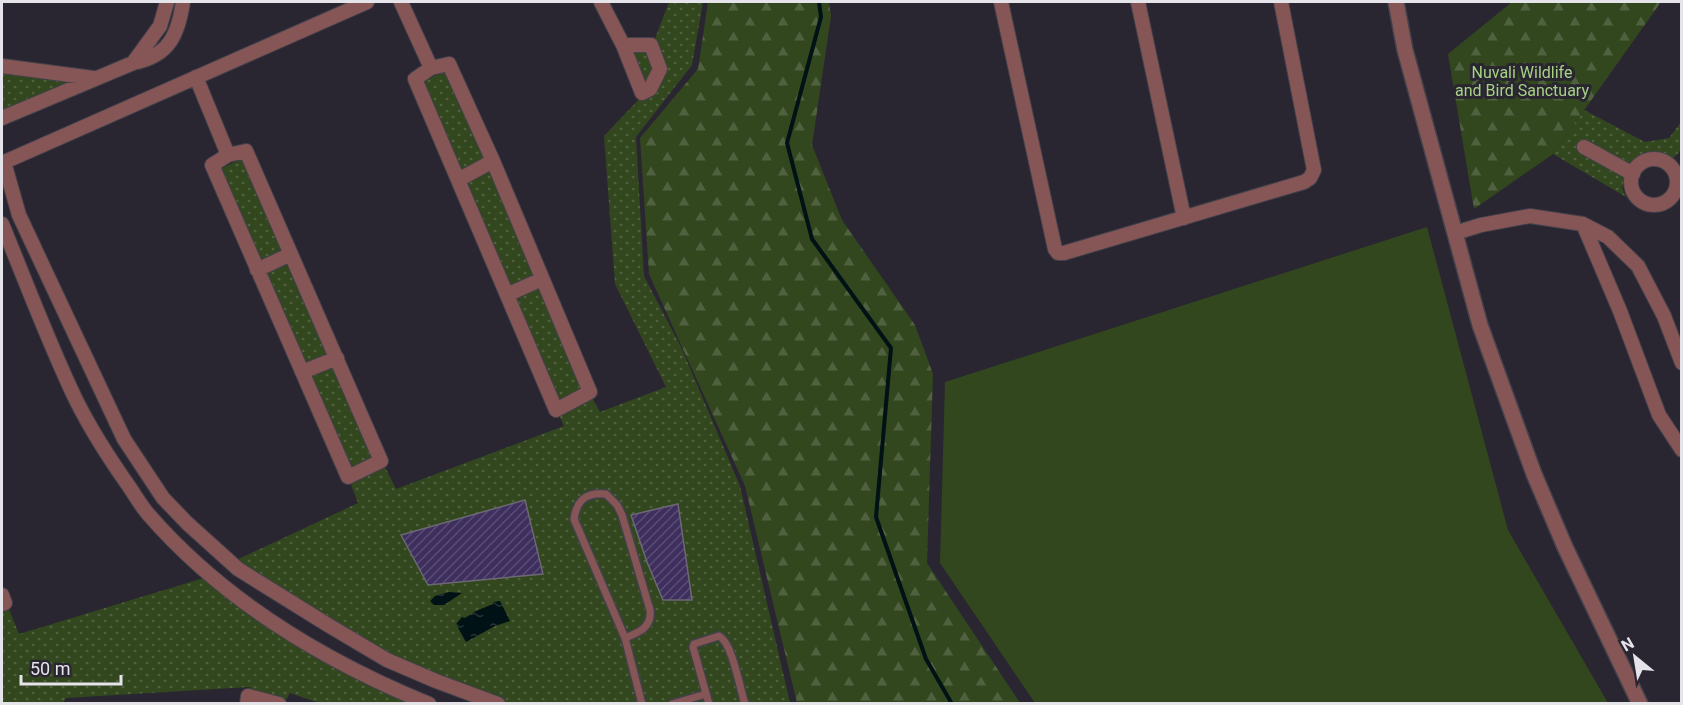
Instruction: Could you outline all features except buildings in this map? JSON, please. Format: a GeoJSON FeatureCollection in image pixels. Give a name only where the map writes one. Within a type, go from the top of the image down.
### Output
{"type":"FeatureCollection","features":[{"type":"Feature","properties":{"kind":"street"},"geometry":{"type":"LineString","coordinates":[[133,63],[160,26],[167,2]]}},
{"type":"Feature","properties":{"kind":"street"},"geometry":{"type":"LineString","coordinates":[[2,118],[95,78],[154,57],[170,43],[180,20],[183,2]]}},
{"type":"Feature","properties":{"kind":"street"},"geometry":{"type":"LineString","coordinates":[[367,2],[3,163],[19,215],[124,439],[163,498],[238,569],[387,660],[498,704]]}},
{"type":"Feature","properties":{"kind":"street"},"geometry":{"type":"LineString","coordinates":[[401,2],[431,69]]}},
{"type":"Feature","properties":{"kind":"street"},"geometry":{"type":"LineString","coordinates":[[601,2],[622,45]]}},
{"type":"Feature","properties":{"kind":"street"},"geometry":{"type":"LineString","coordinates":[[1001,2],[1055,249],[1058,253],[1064,254],[1304,182],[1310,178],[1314,170],[1281,2]]}},
{"type":"Feature","properties":{"kind":"street"},"geometry":{"type":"LineString","coordinates":[[1138,2],[1184,218]]}},
{"type":"Feature","properties":{"kind":"street"},"geometry":{"type":"LineString","coordinates":[[1396,2],[1405,50],[1480,325],[1534,474],[1565,547],[1640,704]]}},
{"type":"Feature","properties":{"kind":"street"},"geometry":{"type":"LineString","coordinates":[[448,64],[493,161],[590,392],[556,410],[415,79],[431,69],[448,64]]}},
{"type":"Feature","properties":{"kind":"street"},"geometry":{"type":"LineString","coordinates":[[2,66],[95,78]]}},
{"type":"Feature","properties":{"kind":"street"},"geometry":{"type":"LineString","coordinates":[[196,77],[228,155]]}},
{"type":"Feature","properties":{"kind":"street"},"geometry":{"type":"LineString","coordinates":[[1584,147],[1633,174]]}},
{"type":"Feature","properties":{"kind":"street"},"geometry":{"type":"LineString","coordinates":[[246,151],[291,254],[381,461],[348,477],[212,165],[228,155],[246,151]]}},
{"type":"Feature","properties":{"kind":"street"},"geometry":{"type":"LineString","coordinates":[[1655,159],[1677,165],[1675,191],[1671,198],[1657,204],[1642,201],[1633,189],[1633,174],[1642,163],[1655,159]]}},
{"type":"Feature","properties":{"kind":"street"},"geometry":{"type":"LineString","coordinates":[[458,180],[493,161]]}},
{"type":"Feature","properties":{"kind":"street"},"geometry":{"type":"LineString","coordinates":[[19,215],[2,224],[76,400],[107,454],[148,513],[208,575],[306,644],[358,673],[429,704]]}},
{"type":"Feature","properties":{"kind":"street"},"geometry":{"type":"LineString","coordinates":[[1455,233],[1480,225],[1530,216],[1584,224],[1608,237],[1638,266],[1664,316],[1682,363]]}},
{"type":"Feature","properties":{"kind":"street"},"geometry":{"type":"LineString","coordinates":[[1584,224],[1620,310],[1659,415],[1682,450]]}},
{"type":"Feature","properties":{"kind":"street"},"geometry":{"type":"LineString","coordinates":[[257,270],[291,254]]}},
{"type":"Feature","properties":{"kind":"street"},"geometry":{"type":"LineString","coordinates":[[507,295],[542,279]]}},
{"type":"Feature","properties":{"kind":"street"},"geometry":{"type":"LineString","coordinates":[[302,372],[337,358]]}},
{"type":"Feature","properties":{"kind":"street"},"geometry":{"type":"LineString","coordinates":[[218,582],[238,569]]}},
{"type":"Feature","properties":{"kind":"street"},"geometry":{"type":"LineString","coordinates":[[2,595],[5,603],[2,604]]}},
{"type":"Feature","properties":{"kind":"street"},"geometry":{"type":"LineString","coordinates":[[247,704],[248,696],[279,704]]}},
{"type":"Feature","properties":{"kind":"lane"},"geometry":{"type":"LineString","coordinates":[[626,638],[650,623],[650,610],[617,505],[606,494],[591,494],[582,498],[578,503],[574,519],[626,638],[642,704]]}},
{"type":"Feature","properties":{"kind":"lane"},"geometry":{"type":"LineString","coordinates":[[708,703],[693,647],[694,644],[719,636],[723,638],[728,648],[744,704]]}},
{"type":"Feature","properties":{"kind":"lane"},"geometry":{"type":"LineString","coordinates":[[672,704],[706,694]]}},
{"type":"Feature","properties":{"kind":"green space"},"geometry":{"type":"Polygon","coordinates":[[[669,2],[703,2],[692,65],[636,137],[644,276],[682,349],[740,486],[790,703],[502,703],[388,659],[232,562],[358,503],[349,479],[383,463],[396,489],[564,426],[557,411],[591,396],[600,412],[666,387],[615,284],[604,136],[643,95],[661,69],[653,44],[669,2]]]}},
{"type":"Feature","properties":{"kind":"green space"},"geometry":{"type":"Polygon","coordinates":[[[708,2],[829,2],[831,16],[812,145],[842,220],[915,325],[933,374],[927,563],[1020,703],[797,703],[745,486],[649,274],[640,138],[698,69],[708,2]]]}},
{"type":"Feature","properties":{"kind":"green space","name":"Nuvali Wildlife and Bird Sanctuary"},"geometry":{"type":"Polygon","coordinates":[[[1512,2],[1661,2],[1553,154],[1474,209],[1448,54],[1512,2]]]}},
{"type":"Feature","properties":{"kind":"green space"},"geometry":{"type":"Polygon","coordinates":[[[649,47],[657,68],[643,91],[625,48],[649,47]]]}},
{"type":"Feature","properties":{"kind":"green space"},"geometry":{"type":"Polygon","coordinates":[[[2,71],[79,80],[2,113],[2,71]]]}},
{"type":"Feature","properties":{"kind":"green space"},"geometry":{"type":"Polygon","coordinates":[[[446,71],[487,160],[460,175],[421,82],[446,71]]]}},
{"type":"Feature","properties":{"kind":"green space"},"geometry":{"type":"Polygon","coordinates":[[[1584,110],[1645,142],[1669,138],[1681,122],[1681,150],[1667,163],[1638,165],[1627,170],[1622,188],[1626,197],[1553,154],[1584,110]]]}},
{"type":"Feature","properties":{"kind":"green space"},"geometry":{"type":"Polygon","coordinates":[[[243,158],[287,251],[259,266],[218,170],[243,158]]]}},
{"type":"Feature","properties":{"kind":"green space"},"geometry":{"type":"Polygon","coordinates":[[[491,169],[536,277],[509,291],[465,183],[491,169]]]}},
{"type":"Feature","properties":{"kind":"green space"},"geometry":{"type":"Polygon","coordinates":[[[1427,227],[1508,530],[1608,703],[1035,703],[940,563],[945,382],[1427,227]]]}},
{"type":"Feature","properties":{"kind":"green space"},"geometry":{"type":"Polygon","coordinates":[[[290,260],[332,356],[303,368],[264,272],[290,260]]]}},
{"type":"Feature","properties":{"kind":"green space"},"geometry":{"type":"Polygon","coordinates":[[[539,286],[585,390],[557,405],[512,298],[539,286]]]}},
{"type":"Feature","properties":{"kind":"green space"},"geometry":{"type":"Polygon","coordinates":[[[335,364],[376,459],[349,472],[307,375],[335,364]]]}},
{"type":"Feature","properties":{"kind":"green space"},"geometry":{"type":"Polygon","coordinates":[[[207,577],[241,604],[423,703],[319,703],[290,693],[284,703],[249,695],[250,687],[66,698],[63,703],[2,704],[2,609],[8,607],[19,634],[207,577]]]}},
{"type":"Feature","properties":{"kind":"water"},"geometry":{"type":"Polygon","coordinates":[[[449,592],[462,593],[444,605],[434,605],[430,601],[435,596],[449,592]]]}},
{"type":"Feature","properties":{"kind":"water"},"geometry":{"type":"Polygon","coordinates":[[[500,601],[510,621],[495,626],[466,642],[456,624],[462,617],[465,618],[493,602],[500,601]]]}},
{"type":"Feature","properties":{"kind":"waterway"},"geometry":{"type":"LineString","coordinates":[[819,2],[821,17],[787,143],[812,239],[891,348],[876,517],[926,659],[952,704]]}}]}
